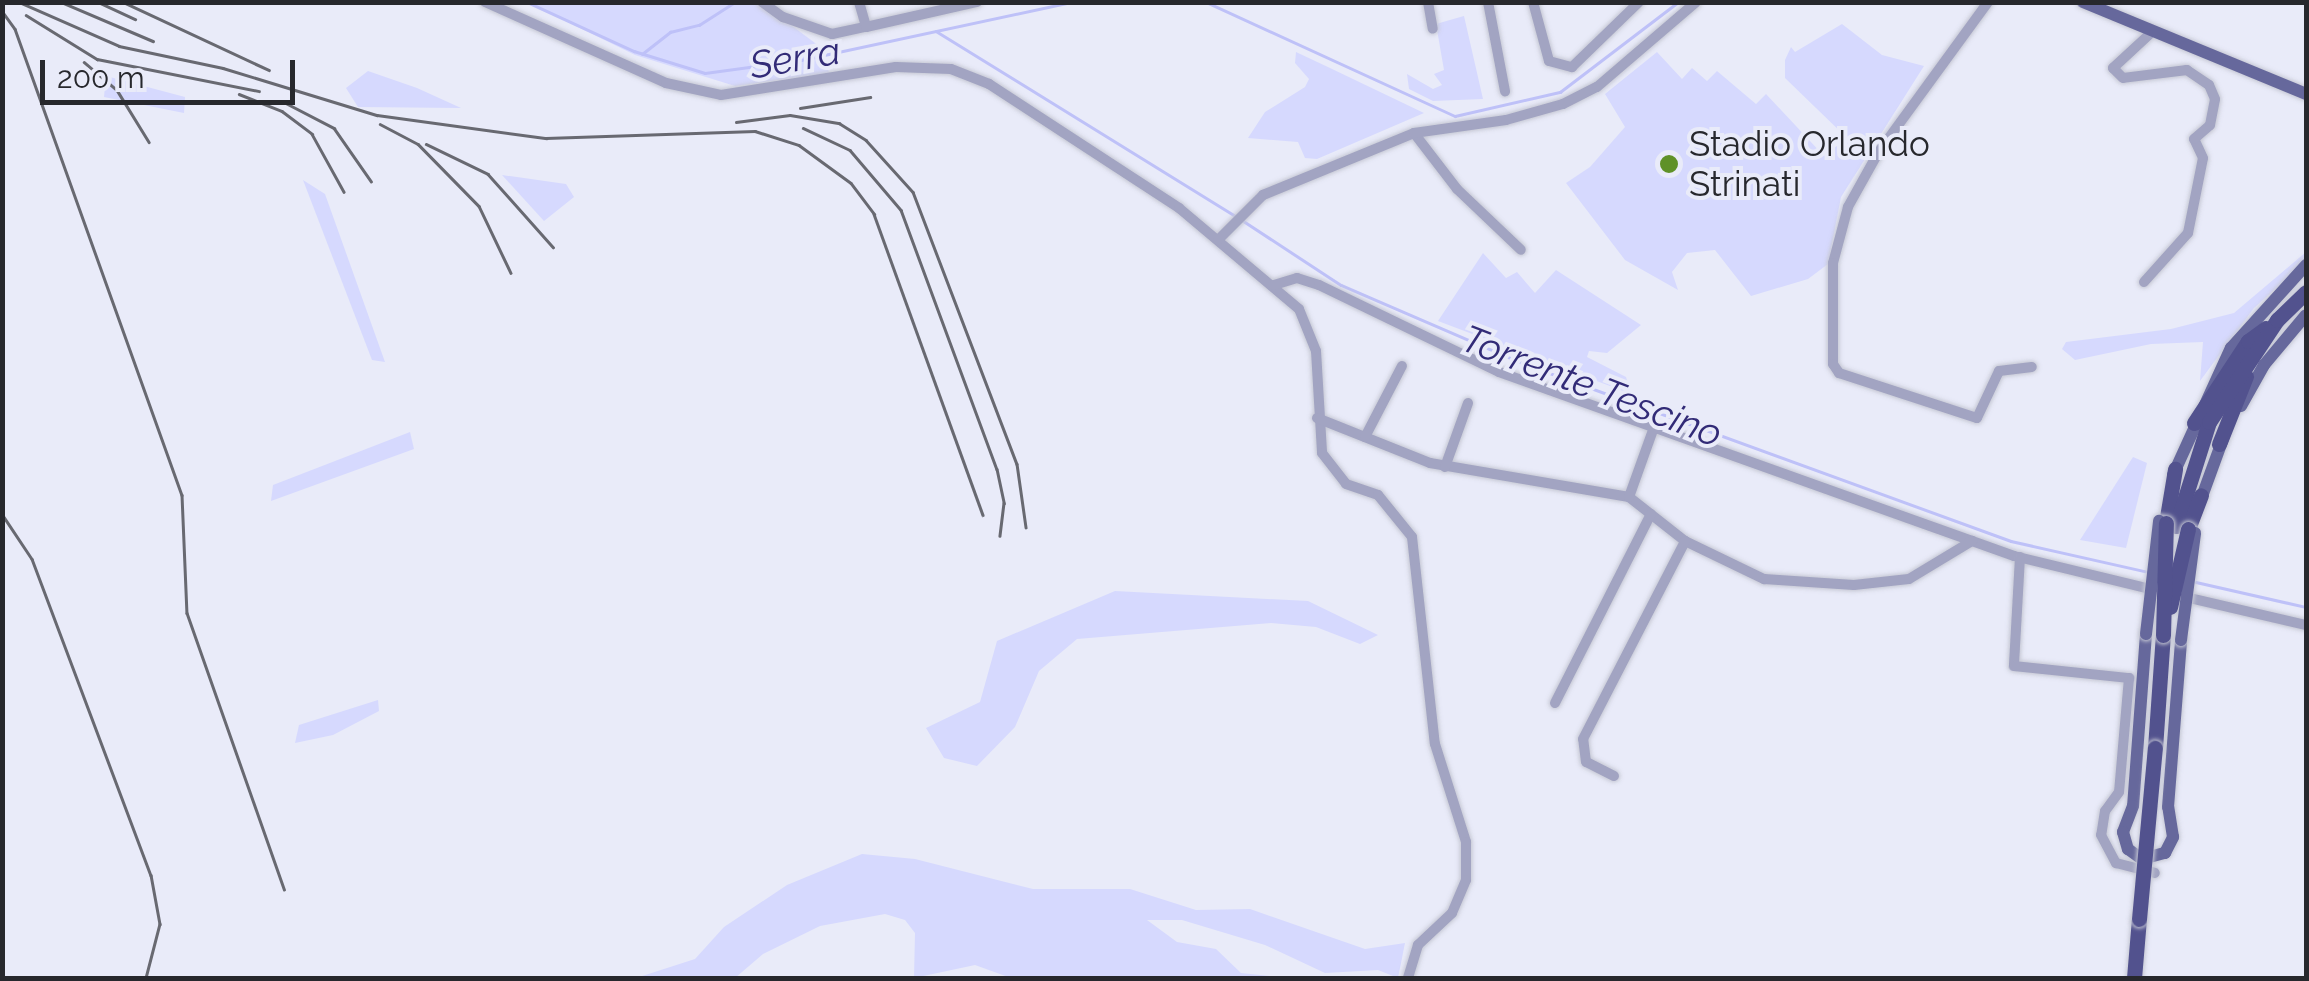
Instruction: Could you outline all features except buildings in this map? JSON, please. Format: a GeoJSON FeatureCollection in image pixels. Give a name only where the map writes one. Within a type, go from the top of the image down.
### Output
{"type":"FeatureCollection","features":[{"type":"Feature","properties":{"kind":"highway"},"geometry":{"type":"LineString","coordinates":[[2194,423],[2248,341],[2278,320],[2306,292]]}},
{"type":"Feature","properties":{"kind":"highway"},"geometry":{"type":"LineString","coordinates":[[2219,444],[2278,320]]}},
{"type":"Feature","properties":{"kind":"highway"},"geometry":{"type":"LineString","coordinates":[[2134,978],[2156,748],[2154,635],[2177,526],[2209,422],[2278,320]]}},
{"type":"Feature","properties":{"kind":"highway"},"geometry":{"type":"LineString","coordinates":[[2175,469],[2177,526]]}},
{"type":"Feature","properties":{"kind":"highway"},"geometry":{"type":"LineString","coordinates":[[2177,526],[2201,495]]}},
{"type":"Feature","properties":{"kind":"main road"},"geometry":{"type":"LineString","coordinates":[[2083,2],[2306,94]]}},
{"type":"Feature","properties":{"kind":"main road"},"geometry":{"type":"LineString","coordinates":[[2175,469],[2209,384],[2250,321],[2306,265]]}},
{"type":"Feature","properties":{"kind":"main road"},"geometry":{"type":"LineString","coordinates":[[2201,495],[2219,444],[2264,365],[2306,315]]}},
{"type":"Feature","properties":{"kind":"main road"},"geometry":{"type":"LineString","coordinates":[[2154,635],[2131,816],[2123,832],[2131,853],[2149,860],[2170,846],[2181,640],[2177,526]]}},
{"type":"Feature","properties":{"kind":"main road"},"geometry":{"type":"LineString","coordinates":[[2131,816],[2154,810],[2170,824]]}},
{"type":"Feature","properties":{"kind":"street"},"geometry":{"type":"LineString","coordinates":[[485,2],[666,83],[721,95],[896,67],[951,69],[989,84],[1218,240],[1274,284],[1310,326],[1317,418],[1331,469],[1346,484],[1378,495],[1412,536],[1435,744],[1466,842],[1466,880],[1452,913],[1411,958],[1408,978]]}},
{"type":"Feature","properties":{"kind":"street"},"geometry":{"type":"LineString","coordinates":[[762,2],[783,18],[832,34],[976,2]]}},
{"type":"Feature","properties":{"kind":"street"},"geometry":{"type":"LineString","coordinates":[[859,2],[866,27]]}},
{"type":"Feature","properties":{"kind":"street"},"geometry":{"type":"LineString","coordinates":[[1428,2],[1433,29]]}},
{"type":"Feature","properties":{"kind":"street"},"geometry":{"type":"LineString","coordinates":[[1488,2],[1505,91]]}},
{"type":"Feature","properties":{"kind":"street"},"geometry":{"type":"LineString","coordinates":[[1533,2],[1549,60],[1572,67],[1639,2]]}},
{"type":"Feature","properties":{"kind":"street"},"geometry":{"type":"LineString","coordinates":[[1218,240],[1243,213],[1276,189],[1414,133],[1506,120],[1563,104],[1597,87],[1696,2]]}},
{"type":"Feature","properties":{"kind":"street"},"geometry":{"type":"LineString","coordinates":[[1988,2],[1870,166],[1848,207],[1833,264],[1833,364],[1838,373],[1977,418],[1999,371],[2032,367]]}},
{"type":"Feature","properties":{"kind":"street"},"geometry":{"type":"LineString","coordinates":[[2144,282],[2188,233],[2203,158],[2194,139],[2210,124],[2215,99],[2209,85],[2187,70],[2124,78],[2114,68],[2153,31]]}},
{"type":"Feature","properties":{"kind":"street"},"geometry":{"type":"LineString","coordinates":[[1414,133],[1457,189],[1521,250]]}},
{"type":"Feature","properties":{"kind":"street"},"geometry":{"type":"LineString","coordinates":[[1274,284],[1298,278],[1319,285],[1499,372],[2020,557],[2306,625]]}},
{"type":"Feature","properties":{"kind":"street"},"geometry":{"type":"LineString","coordinates":[[1365,437],[1402,366]]}},
{"type":"Feature","properties":{"kind":"street"},"geometry":{"type":"LineString","coordinates":[[1445,467],[1468,403]]}},
{"type":"Feature","properties":{"kind":"street"},"geometry":{"type":"LineString","coordinates":[[1317,418],[1445,467],[1629,496],[1685,541],[1764,578],[1854,584],[1918,575],[1972,541]]}},
{"type":"Feature","properties":{"kind":"street"},"geometry":{"type":"LineString","coordinates":[[1629,496],[1654,427]]}},
{"type":"Feature","properties":{"kind":"street"},"geometry":{"type":"LineString","coordinates":[[1555,703],[1651,514]]}},
{"type":"Feature","properties":{"kind":"street"},"geometry":{"type":"LineString","coordinates":[[1614,776],[1586,762],[1583,739],[1685,541]]}},
{"type":"Feature","properties":{"kind":"street"},"geometry":{"type":"LineString","coordinates":[[2020,557],[2014,666],[2129,678],[2119,792],[2105,811],[2102,830],[2116,864],[2155,874]]}},
{"type":"Feature","properties":{"kind":"street"},"geometry":{"type":"LineString","coordinates":[[2102,830],[2123,832]]}},
{"type":"Feature","properties":{"kind":"shaded area"},"geometry":{"type":"Polygon","coordinates":[[[529,3],[763,4],[823,49],[829,73],[735,86],[635,55],[529,3]]]}},
{"type":"Feature","properties":{"kind":"shaded area"},"geometry":{"type":"Polygon","coordinates":[[[1464,16],[1483,99],[1433,101],[1409,89],[1407,74],[1433,89],[1442,85],[1434,74],[1444,70],[1436,24],[1464,16]]]}},
{"type":"Feature","properties":{"kind":"shaded area"},"geometry":{"type":"Polygon","coordinates":[[[1842,24],[1882,55],[1924,66],[1841,197],[1828,264],[1808,279],[1751,296],[1715,250],[1687,253],[1672,272],[1678,290],[1625,260],[1566,183],[1590,167],[1625,127],[1605,94],[1657,52],[1682,79],[1692,68],[1707,81],[1717,71],[1756,104],[1766,94],[1824,156],[1847,138],[1785,78],[1785,60],[1791,47],[1795,52],[1842,24]]]}},
{"type":"Feature","properties":{"kind":"shaded area"},"geometry":{"type":"Polygon","coordinates":[[[1296,52],[1424,113],[1317,159],[1305,158],[1298,142],[1248,138],[1265,112],[1305,87],[1309,79],[1295,63],[1296,52]]]}},
{"type":"Feature","properties":{"kind":"shaded area"},"geometry":{"type":"Polygon","coordinates":[[[368,71],[461,108],[358,107],[346,88],[368,71]]]}},
{"type":"Feature","properties":{"kind":"shaded area"},"geometry":{"type":"Polygon","coordinates":[[[106,76],[185,97],[184,113],[104,97],[106,76]]]}},
{"type":"Feature","properties":{"kind":"shaded area"},"geometry":{"type":"Polygon","coordinates":[[[502,175],[566,184],[574,197],[544,221],[502,175]]]}},
{"type":"Feature","properties":{"kind":"shaded area"},"geometry":{"type":"Polygon","coordinates":[[[303,180],[325,194],[385,362],[372,360],[303,180]]]}},
{"type":"Feature","properties":{"kind":"shaded area"},"geometry":{"type":"Polygon","coordinates":[[[2306,252],[2306,261],[2254,308],[2200,381],[2203,342],[2151,344],[2075,360],[2062,349],[2066,342],[2171,329],[2234,313],[2306,252]]]}},
{"type":"Feature","properties":{"kind":"shaded area"},"geometry":{"type":"Polygon","coordinates":[[[1483,253],[1506,278],[1517,272],[1535,293],[1556,270],[1641,325],[1607,353],[1589,351],[1587,357],[1626,377],[1631,394],[1438,321],[1483,253]]]}},
{"type":"Feature","properties":{"kind":"shaded area"},"geometry":{"type":"Polygon","coordinates":[[[410,432],[414,449],[271,501],[273,485],[410,432]]]}},
{"type":"Feature","properties":{"kind":"shaded area"},"geometry":{"type":"Polygon","coordinates":[[[2133,457],[2147,463],[2126,548],[2080,540],[2133,457]]]}},
{"type":"Feature","properties":{"kind":"shaded area"},"geometry":{"type":"Polygon","coordinates":[[[1115,591],[1308,601],[1378,635],[1360,644],[1316,627],[1271,623],[1077,639],[1039,671],[1015,727],[977,766],[944,758],[926,728],[980,702],[997,641],[1115,591]]]}},
{"type":"Feature","properties":{"kind":"shaded area"},"geometry":{"type":"Polygon","coordinates":[[[378,700],[379,711],[333,735],[295,743],[299,725],[378,700]]]}},
{"type":"Feature","properties":{"kind":"shaded area"},"geometry":{"type":"Polygon","coordinates":[[[862,854],[915,859],[1033,889],[1130,889],[1196,910],[1250,909],[1365,949],[1405,943],[1398,978],[1378,970],[1325,973],[1265,945],[1182,920],[1147,920],[1177,942],[1216,949],[1241,973],[1289,978],[1011,978],[975,965],[914,978],[915,933],[905,920],[885,914],[820,926],[763,954],[735,978],[636,978],[695,959],[724,927],[787,885],[862,854]]]}},
{"type":"Feature","properties":{"kind":"waterway","name":"Serra"},"geometry":{"type":"LineString","coordinates":[[527,2],[634,51],[705,73],[801,60],[1071,2]]}},
{"type":"Feature","properties":{"kind":"waterway"},"geometry":{"type":"LineString","coordinates":[[642,54],[670,32],[699,25],[735,2]]}},
{"type":"Feature","properties":{"kind":"waterway","name":"Serra"},"geometry":{"type":"LineString","coordinates":[[1206,2],[1455,116],[1560,92],[1678,2]]}},
{"type":"Feature","properties":{"kind":"waterway","name":"Torrente Tescino"},"geometry":{"type":"LineString","coordinates":[[936,31],[1235,216]]}},
{"type":"Feature","properties":{"kind":"waterway","name":"Torrente Tescino"},"geometry":{"type":"LineString","coordinates":[[1242,220],[1341,285],[1522,363],[2011,541],[2149,572]]}},
{"type":"Feature","properties":{"kind":"waterway","name":"Torrente Tescino"},"geometry":{"type":"LineString","coordinates":[[2196,582],[2306,607]]}},
{"type":"Feature","properties":{"kind":"railway"},"geometry":{"type":"LineString","coordinates":[[19,2],[119,46],[223,68],[377,115],[546,138],[755,131],[799,145],[851,183],[874,214],[983,515]]}},
{"type":"Feature","properties":{"kind":"railway"},"geometry":{"type":"LineString","coordinates":[[61,2],[153,41]]}},
{"type":"Feature","properties":{"kind":"railway"},"geometry":{"type":"LineString","coordinates":[[98,2],[135,19]]}},
{"type":"Feature","properties":{"kind":"railway"},"geometry":{"type":"LineString","coordinates":[[123,2],[269,70]]}},
{"type":"Feature","properties":{"kind":"railway"},"geometry":{"type":"LineString","coordinates":[[2,11],[15,29],[182,495],[187,613],[284,889]]}},
{"type":"Feature","properties":{"kind":"railway"},"geometry":{"type":"LineString","coordinates":[[26,15],[97,59],[259,91]]}},
{"type":"Feature","properties":{"kind":"railway"},"geometry":{"type":"LineString","coordinates":[[84,62],[117,90],[149,142]]}},
{"type":"Feature","properties":{"kind":"railway"},"geometry":{"type":"LineString","coordinates":[[239,94],[282,111],[312,134],[344,192]]}},
{"type":"Feature","properties":{"kind":"railway"},"geometry":{"type":"LineString","coordinates":[[800,108],[870,97]]}},
{"type":"Feature","properties":{"kind":"railway"},"geometry":{"type":"LineString","coordinates":[[282,101],[334,128],[371,181]]}},
{"type":"Feature","properties":{"kind":"railway"},"geometry":{"type":"LineString","coordinates":[[736,122],[790,115],[839,123],[866,140],[913,192],[1017,464],[1026,527]]}},
{"type":"Feature","properties":{"kind":"railway"},"geometry":{"type":"LineString","coordinates":[[380,124],[418,144],[479,206],[511,273]]}},
{"type":"Feature","properties":{"kind":"railway"},"geometry":{"type":"LineString","coordinates":[[803,128],[850,150],[901,210],[997,469],[1004,503],[1000,536]]}},
{"type":"Feature","properties":{"kind":"railway"},"geometry":{"type":"LineString","coordinates":[[426,144],[488,174],[553,247]]}},
{"type":"Feature","properties":{"kind":"railway"},"geometry":{"type":"LineString","coordinates":[[2,514],[32,559],[151,875],[160,924],[146,978]]}},
{"type":"Feature","properties":{"kind":"place","name":"Stadio Orlando Strinati"},"geometry":{"type":"Point","coordinates":[1669,164]}}]}
